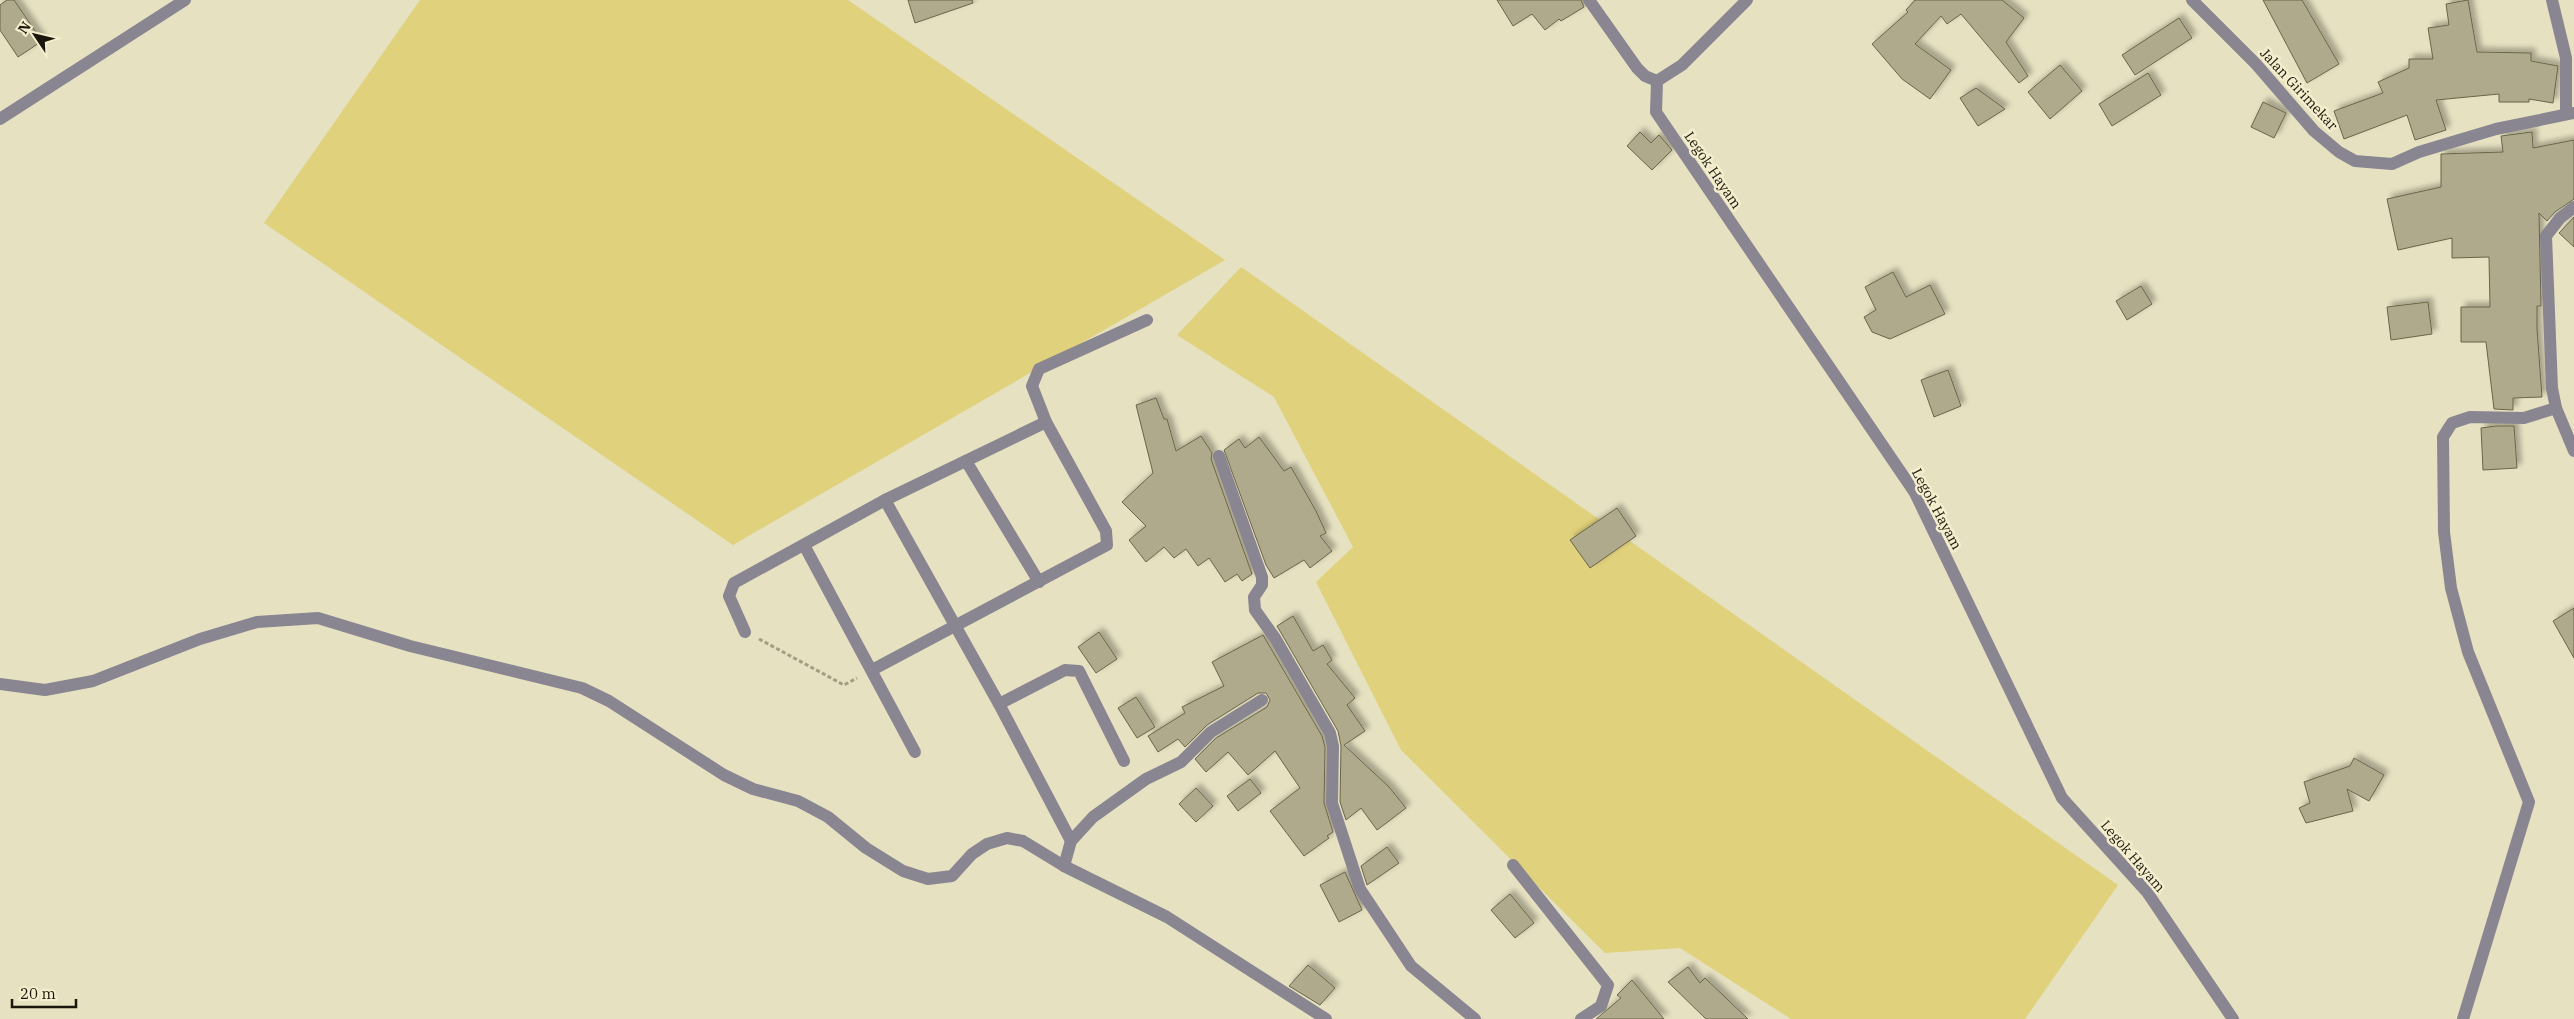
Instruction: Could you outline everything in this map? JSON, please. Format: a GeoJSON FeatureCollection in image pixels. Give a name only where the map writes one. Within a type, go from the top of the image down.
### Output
{"type":"FeatureCollection","features":[{"type":"Feature","properties":{"kind":"street"},"geometry":{"type":"LineString","coordinates":[[0,119],[185,0]]}},
{"type":"Feature","properties":{"kind":"street"},"geometry":{"type":"LineString","coordinates":[[1589,0],[1637,68],[1645,76],[1657,81],[1682,65],[1747,0]]}},
{"type":"Feature","properties":{"kind":"street","name":"Jalan Girimekar"},"geometry":{"type":"LineString","coordinates":[[2192,0],[2256,64],[2314,131],[2338,152],[2355,161],[2392,164],[2419,152],[2496,129],[2570,114]]}},
{"type":"Feature","properties":{"kind":"street"},"geometry":{"type":"LineString","coordinates":[[2552,0],[2566,58],[2570,114]]}},
{"type":"Feature","properties":{"kind":"street","name":"Legok Hayam"},"geometry":{"type":"LineString","coordinates":[[1657,81],[1656,112],[1915,493],[2062,798],[2147,892],[2233,1019]]}},
{"type":"Feature","properties":{"kind":"street"},"geometry":{"type":"LineString","coordinates":[[2574,207],[2560,218],[2546,236],[2552,388],[2556,408],[2574,451]]}},
{"type":"Feature","properties":{"kind":"street"},"geometry":{"type":"LineString","coordinates":[[872,670],[1107,545],[1106,532],[1046,422],[1032,386],[1039,369],[1147,320]]}},
{"type":"Feature","properties":{"kind":"street"},"geometry":{"type":"LineString","coordinates":[[2463,1019],[2529,802],[2468,652],[2451,588],[2444,532],[2443,437],[2452,422],[2470,417],[2524,418],[2556,408]]}},
{"type":"Feature","properties":{"kind":"street"},"geometry":{"type":"LineString","coordinates":[[745,632],[730,596],[734,583],[885,500],[1046,422]]}},
{"type":"Feature","properties":{"kind":"street"},"geometry":{"type":"LineString","coordinates":[[1219,456],[1262,577],[1262,585],[1254,597],[1255,610],[1275,638],[1330,733],[1333,746],[1332,803],[1360,889],[1411,966],[1474,1019]]}},
{"type":"Feature","properties":{"kind":"street"},"geometry":{"type":"LineString","coordinates":[[966,461],[1039,582]]}},
{"type":"Feature","properties":{"kind":"street"},"geometry":{"type":"LineString","coordinates":[[885,500],[999,704],[1072,841]]}},
{"type":"Feature","properties":{"kind":"street"},"geometry":{"type":"LineString","coordinates":[[804,546],[872,670],[914,752]]}},
{"type":"Feature","properties":{"kind":"street"},"geometry":{"type":"LineString","coordinates":[[0,684],[45,690],[93,680],[200,640],[257,622],[318,618],[410,646],[582,688],[609,701],[724,776],[753,789],[798,801],[828,818],[866,848],[903,871],[928,879],[952,876],[972,854],[987,844],[1007,838],[1023,841],[1064,866],[1167,917],[1326,1019]]}},
{"type":"Feature","properties":{"kind":"street"},"geometry":{"type":"LineString","coordinates":[[999,704],[1065,670],[1072,669],[1082,675],[1124,760]]}},
{"type":"Feature","properties":{"kind":"street"},"geometry":{"type":"LineString","coordinates":[[1064,866],[1072,841],[1093,817],[1146,779],[1181,762],[1211,732],[1262,700]]}},
{"type":"Feature","properties":{"kind":"street"},"geometry":{"type":"LineString","coordinates":[[1513,864],[1608,985],[1601,1006],[1581,1019]]}},
{"type":"Feature","properties":{"kind":"path"},"geometry":{"type":"LineString","coordinates":[[745,632],[844,685]]}},
{"type":"Feature","properties":{"kind":"shaded area"},"geometry":{"type":"Polygon","coordinates":[[[420,0],[848,0],[1225,260],[733,545],[264,223],[420,0]]]}},
{"type":"Feature","properties":{"kind":"shaded area"},"geometry":{"type":"Polygon","coordinates":[[[1241,267],[2118,885],[2025,1019],[1791,1019],[1680,948],[1605,953],[1401,750],[1316,582],[1353,547],[1274,397],[1177,335],[1241,267]]]}},
{"type":"Feature","properties":{"kind":"building"},"geometry":{"type":"Polygon","coordinates":[[[7,0],[14,0],[42,41],[18,57],[0,30],[0,5],[7,0]]]}},
{"type":"Feature","properties":{"kind":"building"},"geometry":{"type":"Polygon","coordinates":[[[908,0],[972,0],[973,3],[915,23],[908,0]]]}},
{"type":"Feature","properties":{"kind":"building"},"geometry":{"type":"Polygon","coordinates":[[[1497,0],[1581,0],[1584,7],[1561,21],[1559,19],[1545,30],[1532,14],[1513,26],[1497,0]]]}},
{"type":"Feature","properties":{"kind":"building"},"geometry":{"type":"Polygon","coordinates":[[[1915,0],[2002,0],[2024,18],[2006,42],[2028,76],[2019,83],[1961,14],[1947,24],[1941,16],[1915,44],[1951,70],[1930,99],[1902,79],[1872,44],[1908,12],[1906,10],[1915,0]]]}},
{"type":"Feature","properties":{"kind":"building"},"geometry":{"type":"Polygon","coordinates":[[[2263,0],[2302,0],[2339,64],[2307,83],[2263,0]]]}},
{"type":"Feature","properties":{"kind":"building"},"geometry":{"type":"Polygon","coordinates":[[[2468,0],[2477,52],[2531,53],[2531,61],[2558,66],[2553,103],[2529,99],[2529,102],[2499,102],[2499,94],[2436,100],[2446,130],[2415,140],[2407,115],[2344,139],[2334,111],[2383,93],[2378,82],[2409,68],[2409,59],[2433,59],[2428,28],[2449,25],[2446,4],[2468,0]]]}},
{"type":"Feature","properties":{"kind":"building"},"geometry":{"type":"Polygon","coordinates":[[[2179,18],[2192,38],[2135,75],[2122,55],[2179,18]]]}},
{"type":"Feature","properties":{"kind":"building"},"geometry":{"type":"Polygon","coordinates":[[[2060,65],[2082,91],[2050,119],[2028,92],[2060,65]]]}},
{"type":"Feature","properties":{"kind":"building"},"geometry":{"type":"Polygon","coordinates":[[[2148,73],[2161,95],[2112,126],[2099,104],[2148,73]]]}},
{"type":"Feature","properties":{"kind":"building"},"geometry":{"type":"Polygon","coordinates":[[[1976,88],[2005,109],[1978,126],[1960,98],[1976,88]]]}},
{"type":"Feature","properties":{"kind":"building"},"geometry":{"type":"Polygon","coordinates":[[[2263,102],[2286,113],[2274,138],[2251,127],[2263,102]]]}},
{"type":"Feature","properties":{"kind":"building"},"geometry":{"type":"Polygon","coordinates":[[[1640,132],[1651,143],[1659,135],[1672,150],[1652,170],[1627,146],[1640,132]]]}},
{"type":"Feature","properties":{"kind":"building"},"geometry":{"type":"Polygon","coordinates":[[[2532,132],[2533,148],[2574,140],[2574,199],[2555,212],[2547,221],[2539,213],[2541,306],[2537,306],[2537,329],[2542,397],[2513,398],[2513,410],[2494,409],[2486,342],[2461,342],[2461,307],[2490,307],[2489,257],[2452,258],[2452,238],[2398,250],[2387,199],[2441,187],[2441,154],[2503,152],[2501,136],[2532,132]]]}},
{"type":"Feature","properties":{"kind":"building"},"geometry":{"type":"Polygon","coordinates":[[[2574,217],[2574,247],[2559,233],[2574,217]]]}},
{"type":"Feature","properties":{"kind":"building"},"geometry":{"type":"Polygon","coordinates":[[[1893,272],[1906,297],[1930,285],[1945,314],[1890,339],[1872,332],[1864,317],[1876,310],[1865,287],[1893,272]]]}},
{"type":"Feature","properties":{"kind":"building"},"geometry":{"type":"Polygon","coordinates":[[[2141,286],[2152,304],[2127,320],[2116,301],[2141,286]]]}},
{"type":"Feature","properties":{"kind":"building"},"geometry":{"type":"Polygon","coordinates":[[[2428,302],[2432,334],[2391,340],[2387,307],[2428,302]]]}},
{"type":"Feature","properties":{"kind":"building"},"geometry":{"type":"Polygon","coordinates":[[[1948,370],[1961,406],[1934,417],[1921,380],[1948,370]]]}},
{"type":"Feature","properties":{"kind":"building"},"geometry":{"type":"Polygon","coordinates":[[[1156,398],[1164,419],[1167,419],[1176,451],[1201,436],[1212,453],[1211,459],[1252,574],[1242,581],[1237,574],[1225,582],[1209,558],[1198,566],[1186,549],[1174,558],[1164,547],[1146,562],[1129,540],[1146,526],[1122,502],[1153,473],[1136,405],[1156,398]]]}},
{"type":"Feature","properties":{"kind":"building"},"geometry":{"type":"Polygon","coordinates":[[[2514,426],[2517,468],[2483,470],[2481,428],[2514,426]]]}},
{"type":"Feature","properties":{"kind":"building"},"geometry":{"type":"Polygon","coordinates":[[[1259,437],[1284,471],[1291,467],[1326,533],[1320,536],[1332,551],[1310,568],[1304,560],[1274,578],[1266,565],[1224,450],[1239,439],[1245,448],[1259,437]]]}},
{"type":"Feature","properties":{"kind":"building"},"geometry":{"type":"Polygon","coordinates":[[[1617,508],[1636,536],[1590,568],[1570,540],[1617,508]]]}},
{"type":"Feature","properties":{"kind":"building"},"geometry":{"type":"Polygon","coordinates":[[[2574,608],[2574,658],[2553,621],[2574,608]]]}},
{"type":"Feature","properties":{"kind":"building"},"geometry":{"type":"Polygon","coordinates":[[[1293,616],[1313,651],[1323,645],[1332,660],[1327,664],[1355,698],[1347,705],[1365,731],[1344,745],[1389,787],[1406,808],[1377,830],[1361,808],[1346,820],[1340,802],[1341,746],[1338,731],[1277,626],[1293,616]]]}},
{"type":"Feature","properties":{"kind":"building"},"geometry":{"type":"Polygon","coordinates":[[[1099,632],[1117,659],[1096,673],[1078,647],[1099,632]]]}},
{"type":"Feature","properties":{"kind":"building"},"geometry":{"type":"Polygon","coordinates":[[[1263,635],[1322,736],[1325,747],[1324,803],[1333,832],[1327,836],[1329,838],[1304,856],[1270,811],[1300,788],[1275,751],[1248,775],[1228,752],[1206,772],[1195,759],[1216,738],[1267,707],[1270,700],[1266,693],[1258,693],[1207,725],[1185,747],[1178,739],[1158,752],[1148,736],[1185,713],[1182,707],[1224,686],[1212,662],[1263,635]]]}},
{"type":"Feature","properties":{"kind":"building"},"geometry":{"type":"Polygon","coordinates":[[[1136,697],[1155,727],[1137,738],[1118,708],[1136,697]]]}},
{"type":"Feature","properties":{"kind":"building"},"geometry":{"type":"Polygon","coordinates":[[[2354,758],[2384,775],[2369,801],[2347,789],[2353,811],[2306,823],[2299,808],[2310,803],[2304,782],[2350,766],[2354,758]]]}},
{"type":"Feature","properties":{"kind":"building"},"geometry":{"type":"Polygon","coordinates":[[[1250,779],[1261,793],[1238,811],[1227,796],[1250,779]]]}},
{"type":"Feature","properties":{"kind":"building"},"geometry":{"type":"Polygon","coordinates":[[[1196,788],[1213,806],[1196,822],[1179,804],[1196,788]]]}},
{"type":"Feature","properties":{"kind":"building"},"geometry":{"type":"Polygon","coordinates":[[[1387,847],[1399,863],[1367,885],[1361,866],[1387,847]]]}},
{"type":"Feature","properties":{"kind":"building"},"geometry":{"type":"Polygon","coordinates":[[[1345,872],[1362,910],[1339,922],[1320,885],[1345,872]]]}},
{"type":"Feature","properties":{"kind":"building"},"geometry":{"type":"Polygon","coordinates":[[[1510,894],[1534,923],[1515,938],[1491,910],[1510,894]]]}},
{"type":"Feature","properties":{"kind":"building"},"geometry":{"type":"Polygon","coordinates":[[[1308,965],[1335,988],[1320,1005],[1289,986],[1308,965]]]}},
{"type":"Feature","properties":{"kind":"building"},"geometry":{"type":"Polygon","coordinates":[[[1688,967],[1700,983],[1705,978],[1748,1019],[1706,1019],[1668,982],[1688,967]]]}},
{"type":"Feature","properties":{"kind":"building"},"geometry":{"type":"Polygon","coordinates":[[[1632,980],[1664,1019],[1596,1019],[1621,998],[1617,995],[1632,980]]]}}]}
